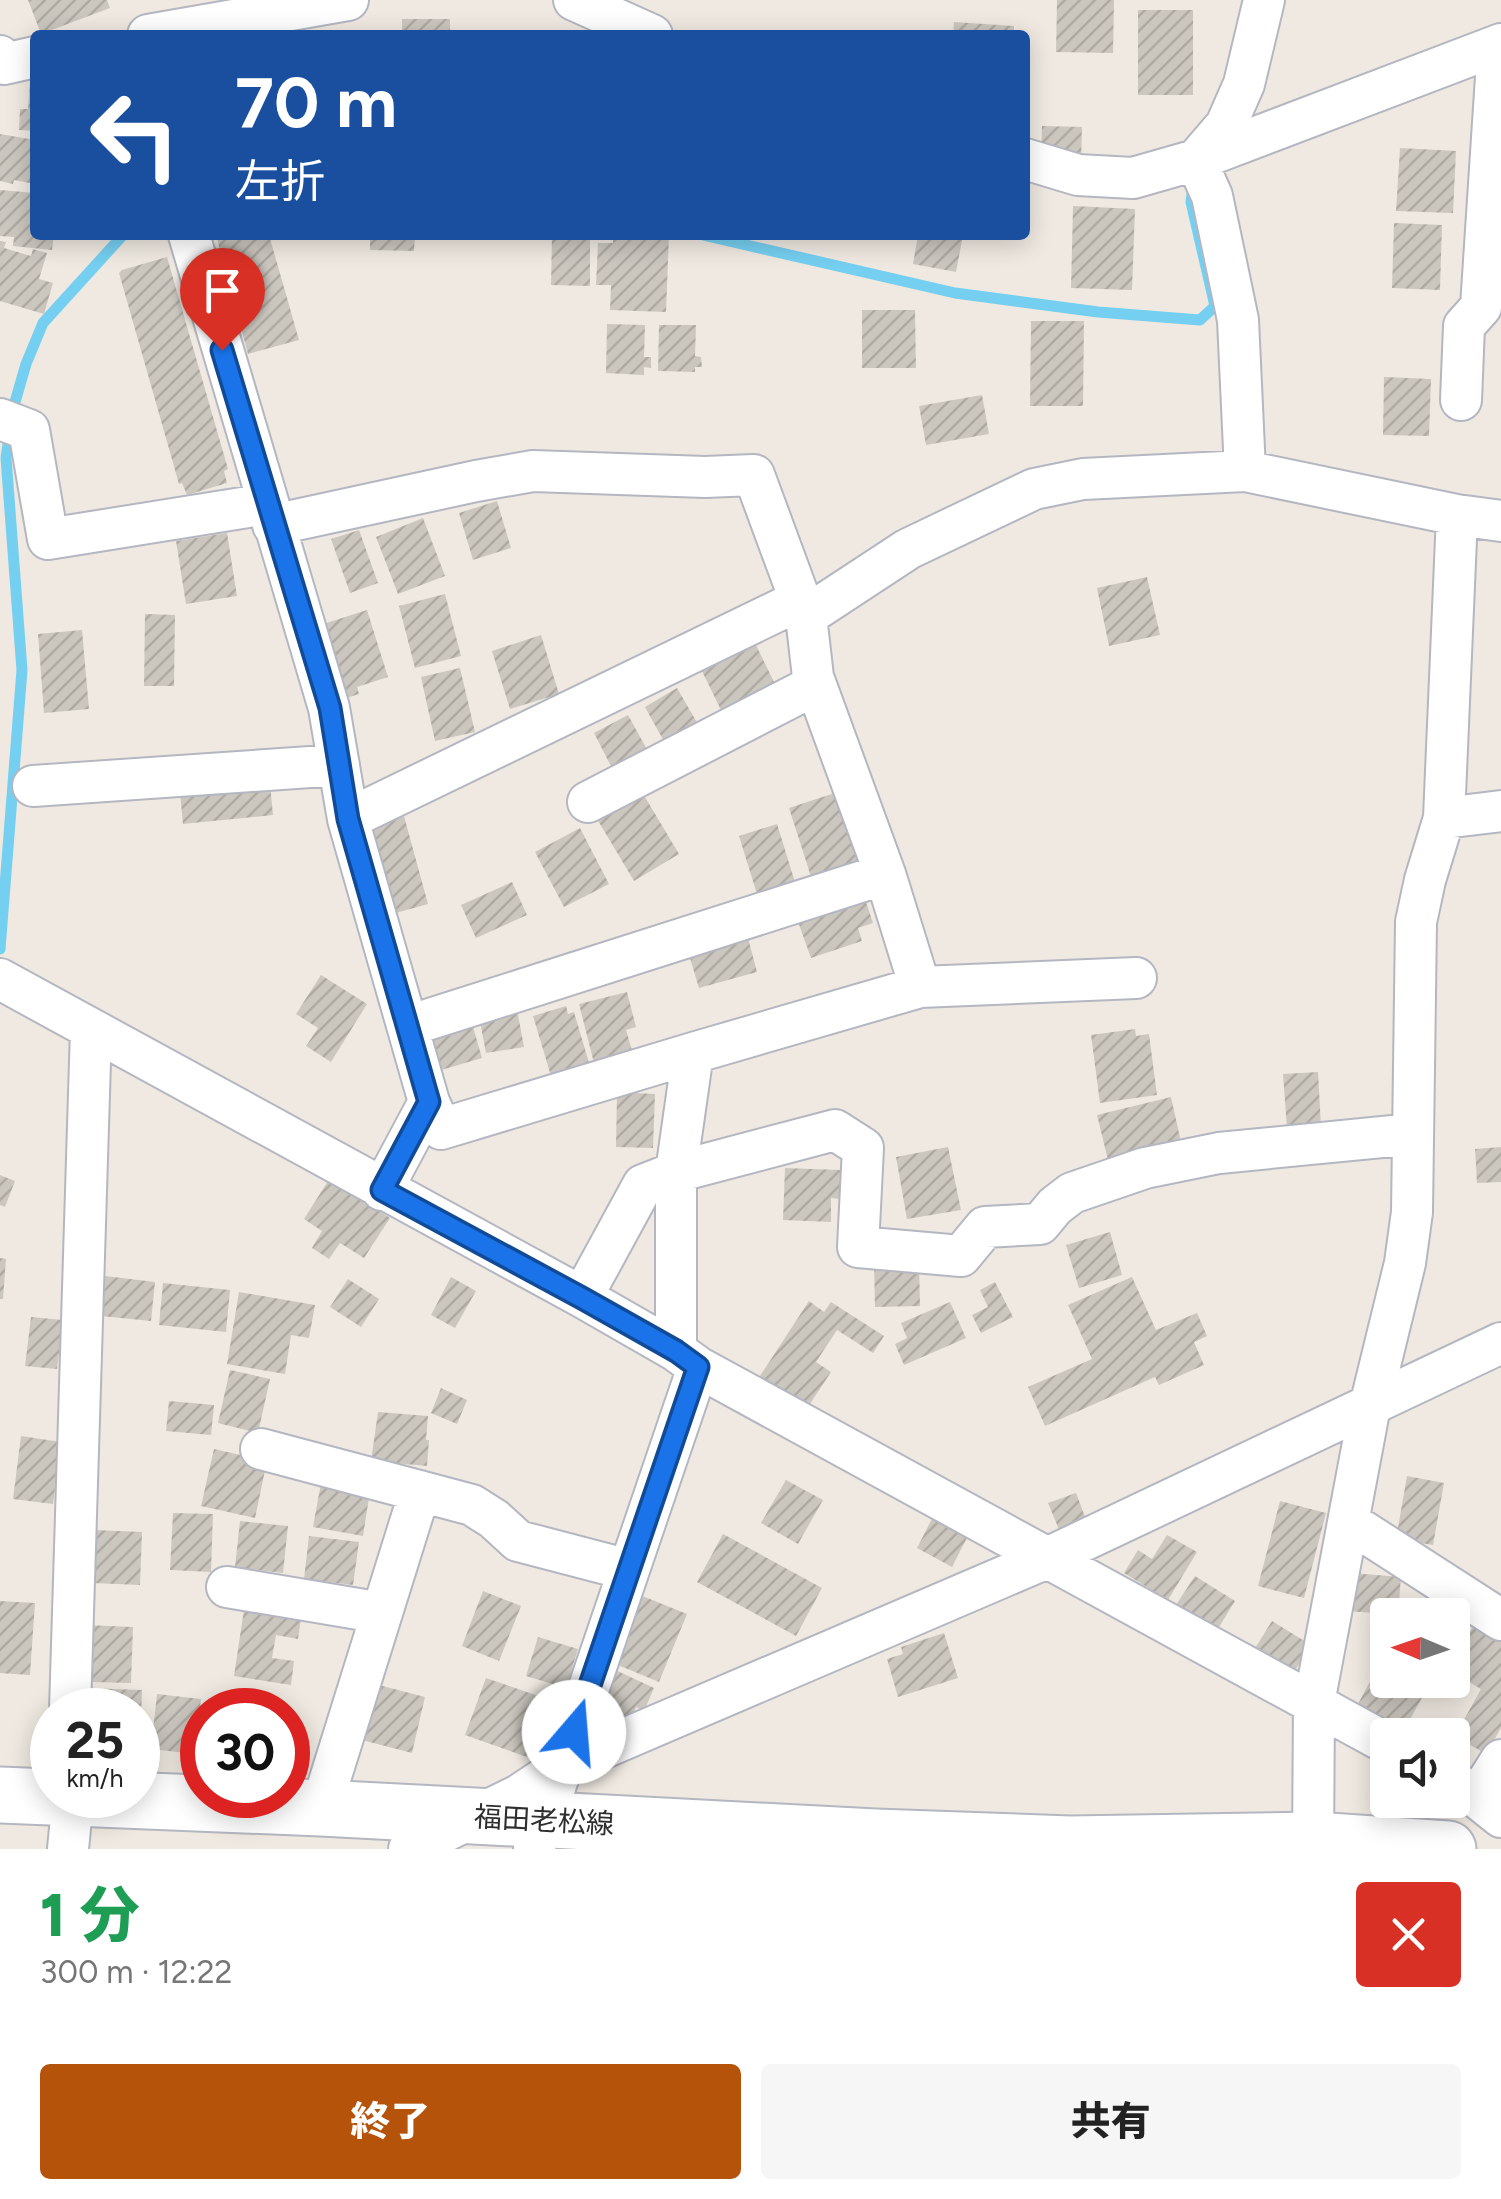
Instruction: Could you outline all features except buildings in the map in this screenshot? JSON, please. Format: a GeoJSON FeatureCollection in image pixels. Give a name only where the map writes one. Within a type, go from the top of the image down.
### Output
{"type":"FeatureCollection","features":[{"type":"Feature","properties":{"kind":"main road","name":"福田老松線"},"geometry":{"type":"LineString","coordinates":[[0,1795],[30,1802]]}},
{"type":"Feature","properties":{"kind":"main road","name":"福田老松線"},"geometry":{"type":"LineString","coordinates":[[160,1809],[321,1808],[475,1817],[540,1834],[1448,1849]]}},
{"type":"Feature","properties":{"kind":"street"},"geometry":{"type":"LineString","coordinates":[[177,30],[348,0]]}},
{"type":"Feature","properties":{"kind":"street"},"geometry":{"type":"LineString","coordinates":[[574,0],[641,30]]}},
{"type":"Feature","properties":{"kind":"street"},"geometry":{"type":"LineString","coordinates":[[1196,160],[1226,125],[1244,84],[1264,0]]}},
{"type":"Feature","properties":{"kind":"street"},"geometry":{"type":"LineString","coordinates":[[1030,161],[1078,175],[1133,178],[1196,160],[1499,45],[1491,308],[1464,326],[1461,400]]}},
{"type":"Feature","properties":{"kind":"street"},"geometry":{"type":"LineString","coordinates":[[1196,160],[1212,196],[1238,320],[1245,471]]}},
{"type":"Feature","properties":{"kind":"street"},"geometry":{"type":"LineString","coordinates":[[190,240],[330,708],[348,819],[429,1102],[441,1129],[920,987],[1136,978]]}},
{"type":"Feature","properties":{"kind":"street"},"geometry":{"type":"LineString","coordinates":[[12,423],[30,430],[48,539],[270,514],[533,471],[754,475],[803,608],[816,684],[886,874],[920,987]]}},
{"type":"Feature","properties":{"kind":"street"},"geometry":{"type":"LineString","coordinates":[[348,819],[803,608],[908,549],[1034,489],[1083,479],[1245,471],[1501,521]]}},
{"type":"Feature","properties":{"kind":"street"},"geometry":{"type":"LineString","coordinates":[[1313,1845],[1314,1703],[1370,1406],[1412,1212],[1416,922],[1444,818],[1457,515]]}},
{"type":"Feature","properties":{"kind":"street"},"geometry":{"type":"LineString","coordinates":[[588,802],[816,684]]}},
{"type":"Feature","properties":{"kind":"street"},"geometry":{"type":"LineString","coordinates":[[33,786],[339,765]]}},
{"type":"Feature","properties":{"kind":"street"},"geometry":{"type":"LineString","coordinates":[[1444,818],[1501,811]]}},
{"type":"Feature","properties":{"kind":"street"},"geometry":{"type":"LineString","coordinates":[[408,1026],[886,874]]}},
{"type":"Feature","properties":{"kind":"street"},"geometry":{"type":"LineString","coordinates":[[2,981],[1370,1734]]}},
{"type":"Feature","properties":{"kind":"street"},"geometry":{"type":"LineString","coordinates":[[71,1688],[91,1028]]}},
{"type":"Feature","properties":{"kind":"street"},"geometry":{"type":"LineString","coordinates":[[540,1834],[629,1570],[687,1359],[676,1172],[692,1052]]}},
{"type":"Feature","properties":{"kind":"street"},"geometry":{"type":"LineString","coordinates":[[382,1190],[429,1102]]}},
{"type":"Feature","properties":{"kind":"street"},"geometry":{"type":"LineString","coordinates":[[582,1298],[643,1185],[676,1172],[835,1130],[863,1148],[858,1246],[961,1256],[985,1228],[1040,1224],[1054,1206],[1072,1193],[1145,1168],[1220,1152],[1413,1134]]}},
{"type":"Feature","properties":{"kind":"street"},"geometry":{"type":"LineString","coordinates":[[409,1849],[518,1795],[564,1765],[1047,1558],[1501,1343]]}},
{"type":"Feature","properties":{"kind":"street"},"geometry":{"type":"LineString","coordinates":[[261,1449],[472,1505],[494,1518],[518,1541],[629,1570]]}},
{"type":"Feature","properties":{"kind":"street"},"geometry":{"type":"LineString","coordinates":[[321,1808],[420,1491]]}},
{"type":"Feature","properties":{"kind":"street"},"geometry":{"type":"LineString","coordinates":[[1349,1522],[1501,1620]]}},
{"type":"Feature","properties":{"kind":"street"},"geometry":{"type":"LineString","coordinates":[[227,1588],[382,1613]]}},
{"type":"Feature","properties":{"kind":"street"},"geometry":{"type":"LineString","coordinates":[[1477,1798],[1501,1760]]}},
{"type":"Feature","properties":{"kind":"waterway"},"geometry":{"type":"LineString","coordinates":[[725,240],[955,293],[1098,312],[1200,320],[1215,306],[1192,194]]}},
{"type":"Feature","properties":{"kind":"waterway"},"geometry":{"type":"LineString","coordinates":[[0,949],[22,670],[6,458],[13,409],[43,323],[118,240]]}},
{"type":"Feature","properties":{"kind":"route"},"geometry":{"type":"LineString","coordinates":[[222,350],[330,708],[348,819],[429,1102],[382,1190],[582,1298],[698,1367],[574,1732]]}}]}
